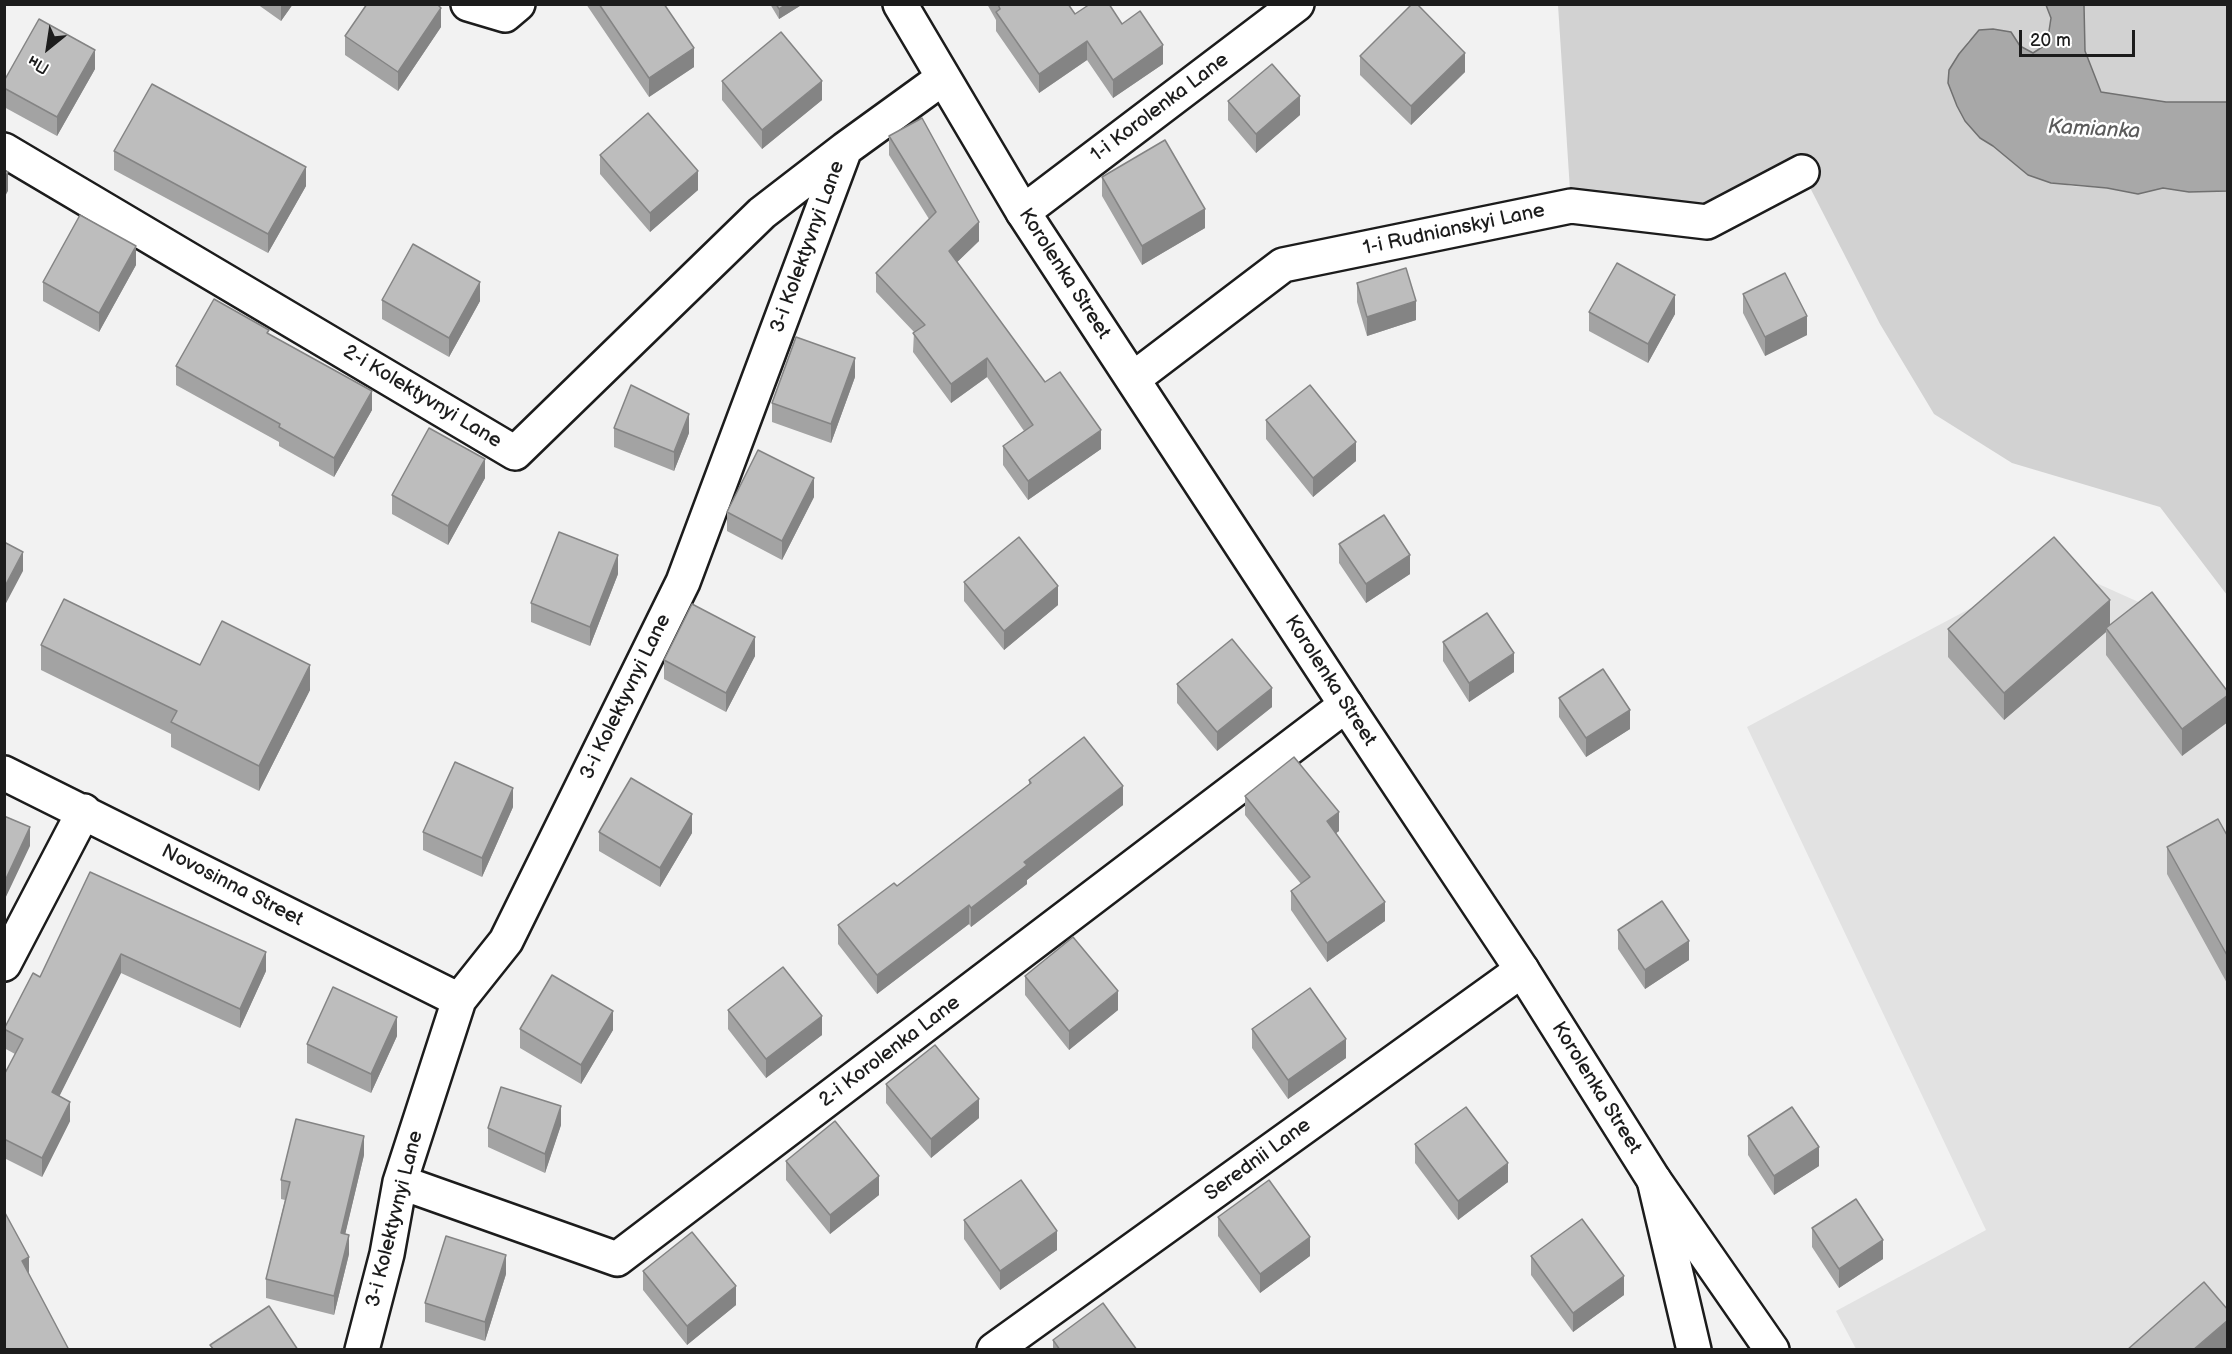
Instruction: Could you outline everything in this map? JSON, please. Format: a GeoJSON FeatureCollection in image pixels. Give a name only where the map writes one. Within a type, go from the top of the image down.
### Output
{"type":"FeatureCollection","features":[{"type":"Feature","properties":{"kind":"street"},"geometry":{"type":"LineString","coordinates":[[468,4],[505,15],[518,4]]}},
{"type":"Feature","properties":{"kind":"street","name":"Korolenka Street"},"geometry":{"type":"LineString","coordinates":[[900,4],[1023,212],[1522,970],[1654,1180],[1772,1350]]}},
{"type":"Feature","properties":{"kind":"street","name":"1-i Korolenka Lane"},"geometry":{"type":"LineString","coordinates":[[1023,212],[1297,4]]}},
{"type":"Feature","properties":{"kind":"street","name":"3-i Kolektyvnyi Lane"},"geometry":{"type":"LineString","coordinates":[[362,1350],[387,1254],[400,1182],[459,1000],[506,941],[683,582],[845,149],[942,78]]}},
{"type":"Feature","properties":{"kind":"street","name":"2-i Kolektyvnyi Lane"},"geometry":{"type":"LineString","coordinates":[[4,150],[515,453],[762,213],[845,149]]}},
{"type":"Feature","properties":{"kind":"street","name":"1-i Rudnianskyi Lane"},"geometry":{"type":"LineString","coordinates":[[1133,379],[1283,265],[1572,206],[1707,222],[1802,172]]}},
{"type":"Feature","properties":{"kind":"street","name":"2-i Korolenka Lane"},"geometry":{"type":"LineString","coordinates":[[400,1182],[617,1260],[1346,705]]}},
{"type":"Feature","properties":{"kind":"street","name":"Novosinna Street"},"geometry":{"type":"LineString","coordinates":[[4,772],[459,1000]]}},
{"type":"Feature","properties":{"kind":"street"},"geometry":{"type":"LineString","coordinates":[[4,964],[84,811]]}},
{"type":"Feature","properties":{"kind":"street","name":"Serednii Lane"},"geometry":{"type":"LineString","coordinates":[[994,1350],[1522,970]]}},
{"type":"Feature","properties":{"kind":"street"},"geometry":{"type":"LineString","coordinates":[[1654,1180],[1694,1350]]}},
{"type":"Feature","properties":{"kind":"shaded area"},"geometry":{"type":"Polygon","coordinates":[[[1558,5],[2046,5],[2051,18],[2047,44],[2033,53],[2020,46],[2011,32],[1969,40],[1949,70],[1980,138],[2028,175],[2071,186],[2107,188],[2137,194],[2163,188],[2189,192],[2227,191],[2227,595],[2160,507],[2012,463],[1934,414],[1880,324],[1802,172],[1707,222],[1571,206],[1558,5]]]}},
{"type":"Feature","properties":{"kind":"shaded area"},"geometry":{"type":"Polygon","coordinates":[[[2084,5],[2227,5],[2227,102],[2166,102],[2101,92],[2085,51],[2084,5]]]}},
{"type":"Feature","properties":{"kind":"shaded area"},"geometry":{"type":"Polygon","coordinates":[[[2054,564],[2143,604],[2227,719],[2228,1347],[2225,1349],[1856,1349],[1836,1311],[1986,1230],[1747,727],[2054,564]]]}},
{"type":"Feature","properties":{"kind":"water","name":"Kamianka"},"geometry":{"type":"Polygon","coordinates":[[[2046,5],[2084,5],[2085,51],[2101,92],[2166,102],[2227,102],[2227,191],[2189,192],[2163,188],[2138,194],[2107,188],[2051,183],[2028,175],[1980,138],[1965,121],[1957,106],[1948,83],[1949,70],[1979,30],[1993,29],[2011,32],[2020,46],[2033,53],[2047,44],[2051,18],[2046,5]]]}},
{"type":"Feature","properties":{"kind":"building"},"geometry":{"type":"Polygon","coordinates":[[[367,4],[437,4],[441,8],[398,72],[345,36],[367,4]]]}},
{"type":"Feature","properties":{"kind":"building"},"geometry":{"type":"Polygon","coordinates":[[[599,4],[664,4],[694,48],[649,78],[599,4]]]}},
{"type":"Feature","properties":{"kind":"building"},"geometry":{"type":"Polygon","coordinates":[[[776,4],[787,4],[779,9],[776,4]]]}},
{"type":"Feature","properties":{"kind":"building"},"geometry":{"type":"Polygon","coordinates":[[[998,4],[1068,4],[1075,14],[1090,4],[1109,4],[1122,24],[1140,11],[1163,45],[1113,80],[1087,41],[1039,74],[996,12],[1000,9],[998,4]]]}},
{"type":"Feature","properties":{"kind":"building"},"geometry":{"type":"Polygon","coordinates":[[[1412,4],[1417,4],[1465,53],[1411,106],[1360,56],[1412,4]]]}},
{"type":"Feature","properties":{"kind":"building"},"geometry":{"type":"Polygon","coordinates":[[[39,19],[95,50],[57,117],[4,88],[4,81],[39,19]]]}},
{"type":"Feature","properties":{"kind":"building"},"geometry":{"type":"Polygon","coordinates":[[[781,32],[822,81],[762,130],[722,81],[781,32]]]}},
{"type":"Feature","properties":{"kind":"building"},"geometry":{"type":"Polygon","coordinates":[[[1272,64],[1300,96],[1256,134],[1228,101],[1272,64]]]}},
{"type":"Feature","properties":{"kind":"building"},"geometry":{"type":"Polygon","coordinates":[[[152,84],[306,167],[268,234],[114,151],[152,84]]]}},
{"type":"Feature","properties":{"kind":"building"},"geometry":{"type":"Polygon","coordinates":[[[648,113],[698,171],[650,213],[600,155],[648,113]]]}},
{"type":"Feature","properties":{"kind":"building"},"geometry":{"type":"Polygon","coordinates":[[[922,118],[979,222],[949,251],[1045,382],[1060,372],[1101,430],[1028,481],[1003,446],[1033,425],[987,358],[951,384],[913,333],[925,325],[876,273],[936,212],[889,136],[922,118]]]}},
{"type":"Feature","properties":{"kind":"building"},"geometry":{"type":"Polygon","coordinates":[[[1165,140],[1205,209],[1142,246],[1102,177],[1165,140]]]}},
{"type":"Feature","properties":{"kind":"building"},"geometry":{"type":"Polygon","coordinates":[[[80,215],[136,246],[99,313],[43,282],[80,215]]]}},
{"type":"Feature","properties":{"kind":"building"},"geometry":{"type":"Polygon","coordinates":[[[413,244],[480,282],[449,338],[382,300],[413,244]]]}},
{"type":"Feature","properties":{"kind":"building"},"geometry":{"type":"Polygon","coordinates":[[[1617,263],[1675,295],[1648,344],[1589,312],[1617,263]]]}},
{"type":"Feature","properties":{"kind":"building"},"geometry":{"type":"Polygon","coordinates":[[[1406,268],[1416,301],[1367,317],[1357,283],[1406,268]]]}},
{"type":"Feature","properties":{"kind":"building"},"geometry":{"type":"Polygon","coordinates":[[[1785,273],[1807,316],[1765,337],[1743,294],[1785,273]]]}},
{"type":"Feature","properties":{"kind":"building"},"geometry":{"type":"Polygon","coordinates":[[[214,299],[269,330],[267,333],[372,391],[334,458],[279,427],[280,424],[176,366],[214,299]]]}},
{"type":"Feature","properties":{"kind":"building"},"geometry":{"type":"Polygon","coordinates":[[[796,337],[855,358],[831,424],[772,403],[796,337]]]}},
{"type":"Feature","properties":{"kind":"building"},"geometry":{"type":"Polygon","coordinates":[[[631,385],[689,414],[674,452],[614,428],[631,385]]]}},
{"type":"Feature","properties":{"kind":"building"},"geometry":{"type":"Polygon","coordinates":[[[1310,385],[1356,442],[1313,478],[1266,420],[1310,385]]]}},
{"type":"Feature","properties":{"kind":"building"},"geometry":{"type":"Polygon","coordinates":[[[429,428],[485,459],[448,526],[392,495],[429,428]]]}},
{"type":"Feature","properties":{"kind":"building"},"geometry":{"type":"Polygon","coordinates":[[[758,450],[814,478],[782,541],[727,512],[758,450]]]}},
{"type":"Feature","properties":{"kind":"building"},"geometry":{"type":"Polygon","coordinates":[[[1384,515],[1410,555],[1366,584],[1339,544],[1384,515]]]}},
{"type":"Feature","properties":{"kind":"building"},"geometry":{"type":"Polygon","coordinates":[[[559,532],[618,555],[590,627],[531,603],[559,532]]]}},
{"type":"Feature","properties":{"kind":"building"},"geometry":{"type":"Polygon","coordinates":[[[1019,537],[1058,586],[1004,631],[964,582],[1019,537]]]}},
{"type":"Feature","properties":{"kind":"building"},"geometry":{"type":"Polygon","coordinates":[[[2054,537],[2110,600],[2004,693],[1948,629],[2054,537]]]}},
{"type":"Feature","properties":{"kind":"building"},"geometry":{"type":"Polygon","coordinates":[[[4,542],[23,552],[4,588],[4,542]]]}},
{"type":"Feature","properties":{"kind":"building"},"geometry":{"type":"Polygon","coordinates":[[[2152,592],[2228,692],[2228,695],[2182,729],[2106,628],[2152,592]]]}},
{"type":"Feature","properties":{"kind":"building"},"geometry":{"type":"Polygon","coordinates":[[[64,599],[200,665],[222,621],[310,665],[259,766],[171,722],[177,711],[41,645],[64,599]]]}},
{"type":"Feature","properties":{"kind":"building"},"geometry":{"type":"Polygon","coordinates":[[[692,604],[755,637],[726,693],[664,660],[692,604]]]}},
{"type":"Feature","properties":{"kind":"building"},"geometry":{"type":"Polygon","coordinates":[[[1487,613],[1514,653],[1469,683],[1443,642],[1487,613]]]}},
{"type":"Feature","properties":{"kind":"building"},"geometry":{"type":"Polygon","coordinates":[[[1232,639],[1272,688],[1217,732],[1177,684],[1232,639]]]}},
{"type":"Feature","properties":{"kind":"building"},"geometry":{"type":"Polygon","coordinates":[[[1603,669],[1630,710],[1586,738],[1559,698],[1603,669]]]}},
{"type":"Feature","properties":{"kind":"building"},"geometry":{"type":"Polygon","coordinates":[[[1084,737],[1123,786],[1024,862],[1027,865],[971,908],[969,905],[877,975],[838,925],[894,883],[897,886],[1031,783],[1029,780],[1084,737]]]}},
{"type":"Feature","properties":{"kind":"building"},"geometry":{"type":"Polygon","coordinates":[[[1294,757],[1339,812],[1327,821],[1385,902],[1327,943],[1291,891],[1310,877],[1245,796],[1294,757]]]}},
{"type":"Feature","properties":{"kind":"building"},"geometry":{"type":"Polygon","coordinates":[[[455,762],[513,788],[482,858],[423,832],[455,762]]]}},
{"type":"Feature","properties":{"kind":"building"},"geometry":{"type":"Polygon","coordinates":[[[631,778],[692,814],[660,868],[599,832],[631,778]]]}},
{"type":"Feature","properties":{"kind":"building"},"geometry":{"type":"Polygon","coordinates":[[[4,816],[30,827],[4,883],[4,816]]]}},
{"type":"Feature","properties":{"kind":"building"},"geometry":{"type":"Polygon","coordinates":[[[2218,819],[2228,837],[2228,957],[2167,847],[2218,819]]]}},
{"type":"Feature","properties":{"kind":"building"},"geometry":{"type":"Polygon","coordinates":[[[90,872],[266,952],[240,1009],[121,954],[52,1092],[70,1102],[42,1158],[4,1139],[4,1075],[23,1039],[4,1029],[33,973],[40,977],[90,872]]]}},
{"type":"Feature","properties":{"kind":"building"},"geometry":{"type":"Polygon","coordinates":[[[1662,901],[1689,941],[1645,970],[1618,930],[1662,901]]]}},
{"type":"Feature","properties":{"kind":"building"},"geometry":{"type":"Polygon","coordinates":[[[1073,937],[1118,991],[1069,1031],[1025,976],[1073,937]]]}},
{"type":"Feature","properties":{"kind":"building"},"geometry":{"type":"Polygon","coordinates":[[[783,967],[822,1016],[766,1059],[728,1010],[783,967]]]}},
{"type":"Feature","properties":{"kind":"building"},"geometry":{"type":"Polygon","coordinates":[[[552,975],[613,1011],[581,1065],[520,1029],[552,975]]]}},
{"type":"Feature","properties":{"kind":"building"},"geometry":{"type":"Polygon","coordinates":[[[333,987],[397,1017],[371,1074],[307,1044],[333,987]]]}},
{"type":"Feature","properties":{"kind":"building"},"geometry":{"type":"Polygon","coordinates":[[[1310,988],[1346,1039],[1288,1080],[1252,1029],[1310,988]]]}},
{"type":"Feature","properties":{"kind":"building"},"geometry":{"type":"Polygon","coordinates":[[[935,1045],[979,1099],[931,1139],[886,1084],[935,1045]]]}},
{"type":"Feature","properties":{"kind":"building"},"geometry":{"type":"Polygon","coordinates":[[[501,1087],[561,1106],[545,1154],[488,1128],[501,1087]]]}},
{"type":"Feature","properties":{"kind":"building"},"geometry":{"type":"Polygon","coordinates":[[[1466,1107],[1508,1163],[1458,1201],[1415,1144],[1466,1107]]]}},
{"type":"Feature","properties":{"kind":"building"},"geometry":{"type":"Polygon","coordinates":[[[1792,1107],[1819,1147],[1774,1176],[1748,1136],[1792,1107]]]}},
{"type":"Feature","properties":{"kind":"building"},"geometry":{"type":"Polygon","coordinates":[[[296,1119],[364,1136],[341,1233],[349,1235],[334,1296],[266,1279],[290,1182],[281,1180],[296,1119]]]}},
{"type":"Feature","properties":{"kind":"building"},"geometry":{"type":"Polygon","coordinates":[[[835,1121],[879,1176],[830,1215],[786,1161],[835,1121]]]}},
{"type":"Feature","properties":{"kind":"building"},"geometry":{"type":"Polygon","coordinates":[[[1021,1180],[1057,1231],[1000,1271],[964,1220],[1021,1180]]]}},
{"type":"Feature","properties":{"kind":"building"},"geometry":{"type":"Polygon","coordinates":[[[1269,1180],[1310,1237],[1260,1274],[1218,1217],[1269,1180]]]}},
{"type":"Feature","properties":{"kind":"building"},"geometry":{"type":"Polygon","coordinates":[[[1856,1199],[1883,1240],[1839,1269],[1812,1228],[1856,1199]]]}},
{"type":"Feature","properties":{"kind":"building"},"geometry":{"type":"Polygon","coordinates":[[[4,1211],[29,1257],[22,1261],[69,1350],[4,1350],[4,1211]]]}},
{"type":"Feature","properties":{"kind":"building"},"geometry":{"type":"Polygon","coordinates":[[[1582,1219],[1624,1276],[1573,1313],[1531,1256],[1582,1219]]]}},
{"type":"Feature","properties":{"kind":"building"},"geometry":{"type":"Polygon","coordinates":[[[692,1232],[736,1286],[687,1326],[643,1271],[692,1232]]]}},
{"type":"Feature","properties":{"kind":"building"},"geometry":{"type":"Polygon","coordinates":[[[446,1236],[506,1255],[485,1322],[425,1303],[446,1236]]]}},
{"type":"Feature","properties":{"kind":"building"},"geometry":{"type":"Polygon","coordinates":[[[2204,1282],[2228,1310],[2228,1320],[2193,1350],[2127,1350],[2204,1282]]]}},
{"type":"Feature","properties":{"kind":"building"},"geometry":{"type":"Polygon","coordinates":[[[1103,1303],[1137,1350],[1060,1350],[1053,1340],[1103,1303]]]}},
{"type":"Feature","properties":{"kind":"building"},"geometry":{"type":"Polygon","coordinates":[[[269,1306],[298,1350],[214,1350],[210,1345],[269,1306]]]}}]}
